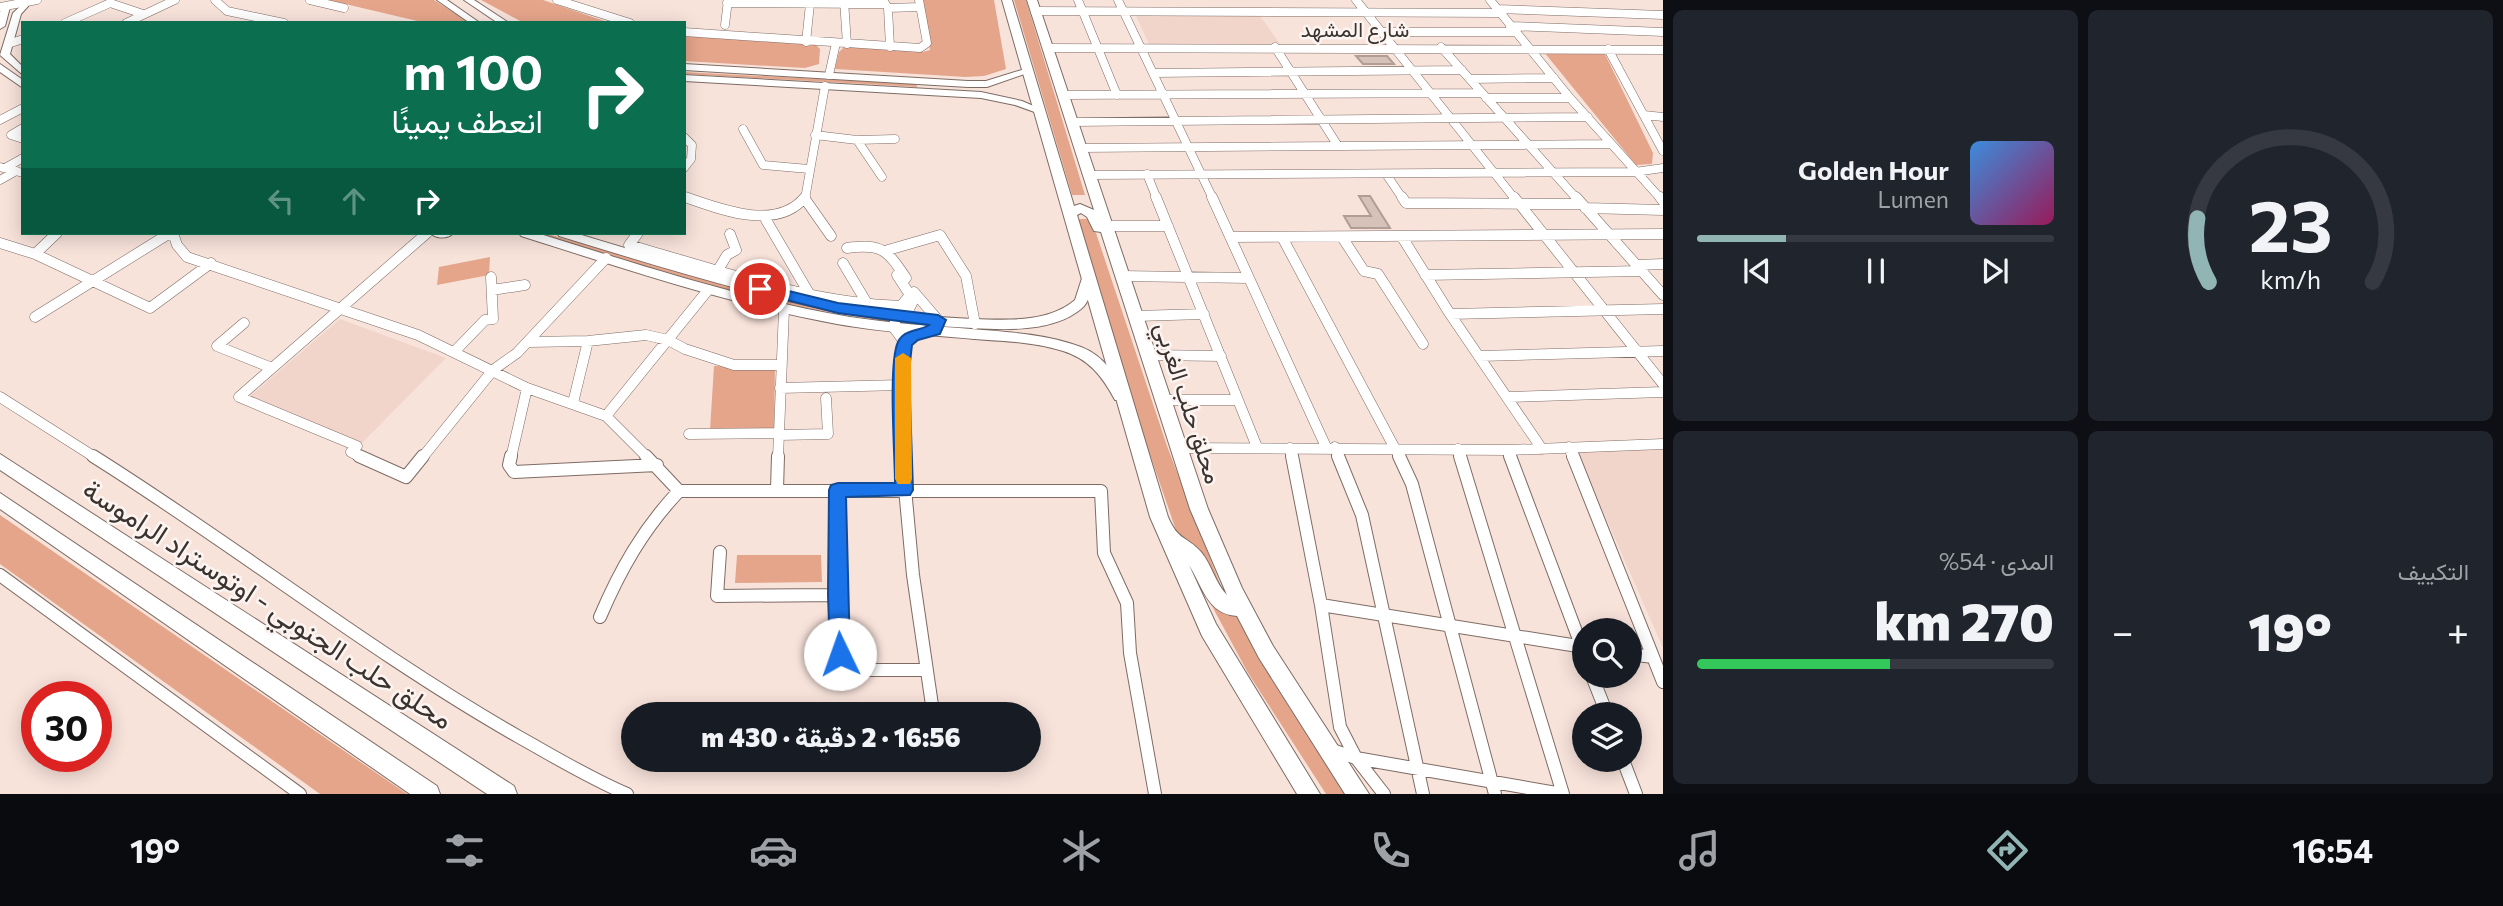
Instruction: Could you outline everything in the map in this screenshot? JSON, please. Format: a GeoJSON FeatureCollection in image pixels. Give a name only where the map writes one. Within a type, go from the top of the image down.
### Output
{"type":"FeatureCollection","features":[{"type":"Feature","properties":{"kind":"highway"},"geometry":{"type":"LineString","coordinates":[[1007,0],[1159,517],[1209,630],[1309,794]]}},
{"type":"Feature","properties":{"kind":"highway","name":"محلق حلب الغربي"},"geometry":{"type":"LineString","coordinates":[[1034,6],[1199,509],[1266,652],[1358,794]]}},
{"type":"Feature","properties":{"kind":"highway"},"geometry":{"type":"LineString","coordinates":[[1070,214],[1080,208],[1095,216],[1101,232],[1113,246]]}},
{"type":"Feature","properties":{"kind":"highway","name":"محلق حلب الجنوبي - اوتوستراد الراموسة"},"geometry":{"type":"LineString","coordinates":[[0,461],[506,794]]}},
{"type":"Feature","properties":{"kind":"highway"},"geometry":{"type":"LineString","coordinates":[[0,500],[429,794]]}},
{"type":"Feature","properties":{"kind":"highway"},"geometry":{"type":"LineString","coordinates":[[1169,538],[1195,558],[1221,604],[1229,608],[1238,607],[1236,592]]}},
{"type":"Feature","properties":{"kind":"main road"},"geometry":{"type":"LineString","coordinates":[[441,0],[473,21]]}},
{"type":"Feature","properties":{"kind":"main road"},"geometry":{"type":"LineString","coordinates":[[468,0],[502,21]]}},
{"type":"Feature","properties":{"kind":"main road"},"geometry":{"type":"LineString","coordinates":[[21,70],[5,55],[17,13],[27,4]]}},
{"type":"Feature","properties":{"kind":"main road"},"geometry":{"type":"LineString","coordinates":[[0,26],[3,7]]}},
{"type":"Feature","properties":{"kind":"main road"},"geometry":{"type":"LineString","coordinates":[[0,67],[21,83]]}},
{"type":"Feature","properties":{"kind":"main road"},"geometry":{"type":"LineString","coordinates":[[686,67],[829,75],[927,87],[981,94],[1040,111]]}},
{"type":"Feature","properties":{"kind":"main road"},"geometry":{"type":"LineString","coordinates":[[686,78],[825,86],[927,87],[987,84],[1028,71]]}},
{"type":"Feature","properties":{"kind":"main road"},"geometry":{"type":"LineString","coordinates":[[533,235],[895,322]]}},
{"type":"Feature","properties":{"kind":"main road"},"geometry":{"type":"LineString","coordinates":[[568,235],[708,290],[783,309],[937,325],[1052,343],[1080,351],[1101,365],[1126,406]]}},
{"type":"Feature","properties":{"kind":"main road"},"geometry":{"type":"LineString","coordinates":[[937,325],[1037,324],[1062,316],[1077,306],[1088,275]]}},
{"type":"Feature","properties":{"kind":"street"},"geometry":{"type":"LineString","coordinates":[[3,7],[37,0]]}},
{"type":"Feature","properties":{"kind":"street"},"geometry":{"type":"LineString","coordinates":[[130,21],[175,0]]}},
{"type":"Feature","properties":{"kind":"street"},"geometry":{"type":"LineString","coordinates":[[215,0],[227,11],[275,21]]}},
{"type":"Feature","properties":{"kind":"street"},"geometry":{"type":"LineString","coordinates":[[310,0],[344,8]]}},
{"type":"Feature","properties":{"kind":"street"},"geometry":{"type":"LineString","coordinates":[[557,0],[623,21]]}},
{"type":"Feature","properties":{"kind":"street"},"geometry":{"type":"LineString","coordinates":[[569,5],[586,0]]}},
{"type":"Feature","properties":{"kind":"street"},"geometry":{"type":"LineString","coordinates":[[1078,0],[1117,95]]}},
{"type":"Feature","properties":{"kind":"street"},"geometry":{"type":"LineString","coordinates":[[1118,0],[1362,515],[1423,794]]}},
{"type":"Feature","properties":{"kind":"street"},"geometry":{"type":"LineString","coordinates":[[1241,0],[1248,12]]}},
{"type":"Feature","properties":{"kind":"street"},"geometry":{"type":"LineString","coordinates":[[1356,0],[1663,384]]}},
{"type":"Feature","properties":{"kind":"street"},"geometry":{"type":"LineString","coordinates":[[1490,0],[1570,99],[1663,201]]}},
{"type":"Feature","properties":{"kind":"street"},"geometry":{"type":"LineString","coordinates":[[686,32],[890,47],[917,48],[927,44],[920,4],[727,2],[725,25]]}},
{"type":"Feature","properties":{"kind":"street"},"geometry":{"type":"LineString","coordinates":[[844,2],[847,44]]}},
{"type":"Feature","properties":{"kind":"street"},"geometry":{"type":"LineString","coordinates":[[70,21],[110,3],[143,14]]}},
{"type":"Feature","properties":{"kind":"street"},"geometry":{"type":"LineString","coordinates":[[806,41],[810,4]]}},
{"type":"Feature","properties":{"kind":"street"},"geometry":{"type":"LineString","coordinates":[[885,4],[890,47]]}},
{"type":"Feature","properties":{"kind":"street"},"geometry":{"type":"LineString","coordinates":[[1034,6],[1083,12],[1498,11],[1663,15]]}},
{"type":"Feature","properties":{"kind":"street"},"geometry":{"type":"LineString","coordinates":[[249,21],[256,17]]}},
{"type":"Feature","properties":{"kind":"street"},"geometry":{"type":"LineString","coordinates":[[1382,32],[1513,29],[1663,32]]}},
{"type":"Feature","properties":{"kind":"street"},"geometry":{"type":"LineString","coordinates":[[8,44],[21,40]]}},
{"type":"Feature","properties":{"kind":"street"},"geometry":{"type":"LineString","coordinates":[[829,75],[836,44]]}},
{"type":"Feature","properties":{"kind":"street"},"geometry":{"type":"LineString","coordinates":[[1275,47],[1338,146]]}},
{"type":"Feature","properties":{"kind":"street"},"geometry":{"type":"LineString","coordinates":[[1441,47],[1662,294]]}},
{"type":"Feature","properties":{"kind":"street","name":"شارع المشهد"},"geometry":{"type":"LineString","coordinates":[[1047,48],[1441,47],[1663,50]]}},
{"type":"Feature","properties":{"kind":"street"},"geometry":{"type":"LineString","coordinates":[[1608,49],[1663,150]]}},
{"type":"Feature","properties":{"kind":"street"},"geometry":{"type":"LineString","coordinates":[[1154,73],[1462,71]]}},
{"type":"Feature","properties":{"kind":"street"},"geometry":{"type":"LineString","coordinates":[[1470,79],[1554,78]]}},
{"type":"Feature","properties":{"kind":"street"},"geometry":{"type":"LineString","coordinates":[[686,200],[704,206],[768,216],[795,209],[805,199],[825,86]]}},
{"type":"Feature","properties":{"kind":"street"},"geometry":{"type":"LineString","coordinates":[[1063,95],[1430,93],[1570,99]]}},
{"type":"Feature","properties":{"kind":"street"},"geometry":{"type":"LineString","coordinates":[[0,120],[21,109]]}},
{"type":"Feature","properties":{"kind":"street"},"geometry":{"type":"LineString","coordinates":[[1644,115],[1663,117]]}},
{"type":"Feature","properties":{"kind":"street"},"geometry":{"type":"LineString","coordinates":[[1072,122],[1588,117]]}},
{"type":"Feature","properties":{"kind":"street"},"geometry":{"type":"LineString","coordinates":[[21,129],[11,135],[21,138]]}},
{"type":"Feature","properties":{"kind":"street"},"geometry":{"type":"LineString","coordinates":[[743,129],[763,165],[809,169]]}},
{"type":"Feature","properties":{"kind":"street"},"geometry":{"type":"LineString","coordinates":[[815,135],[857,140],[895,139]]}},
{"type":"Feature","properties":{"kind":"street"},"geometry":{"type":"LineString","coordinates":[[686,139],[692,145],[691,159],[686,165]]}},
{"type":"Feature","properties":{"kind":"street"},"geometry":{"type":"LineString","coordinates":[[857,140],[882,177]]}},
{"type":"Feature","properties":{"kind":"street"},"geometry":{"type":"LineString","coordinates":[[1080,148],[1611,144]]}},
{"type":"Feature","properties":{"kind":"street"},"geometry":{"type":"LineString","coordinates":[[3,167],[21,159]]}},
{"type":"Feature","properties":{"kind":"street"},"geometry":{"type":"LineString","coordinates":[[3,167],[19,172]]}},
{"type":"Feature","properties":{"kind":"street"},"geometry":{"type":"LineString","coordinates":[[1089,174],[1493,174],[1635,172],[1663,168]]}},
{"type":"Feature","properties":{"kind":"street"},"geometry":{"type":"LineString","coordinates":[[0,180],[19,172]]}},
{"type":"Feature","properties":{"kind":"street"},"geometry":{"type":"LineString","coordinates":[[1147,174],[1257,447]]}},
{"type":"Feature","properties":{"kind":"street"},"geometry":{"type":"LineString","coordinates":[[1386,174],[1406,203],[1517,203],[1663,209]]}},
{"type":"Feature","properties":{"kind":"street"},"geometry":{"type":"LineString","coordinates":[[805,199],[831,236]]}},
{"type":"Feature","properties":{"kind":"street"},"geometry":{"type":"LineString","coordinates":[[768,216],[766,220],[810,295]]}},
{"type":"Feature","properties":{"kind":"street"},"geometry":{"type":"LineString","coordinates":[[1106,226],[1168,226]]}},
{"type":"Feature","properties":{"kind":"street"},"geometry":{"type":"LineString","coordinates":[[718,270],[727,255],[736,250],[730,234]]}},
{"type":"Feature","properties":{"kind":"street"},"geometry":{"type":"LineString","coordinates":[[1230,237],[1663,234]]}},
{"type":"Feature","properties":{"kind":"street"},"geometry":{"type":"LineString","coordinates":[[35,254],[55,235]]}},
{"type":"Feature","properties":{"kind":"street"},"geometry":{"type":"LineString","coordinates":[[35,317],[169,235]]}},
{"type":"Feature","properties":{"kind":"street"},"geometry":{"type":"LineString","coordinates":[[173,235],[187,257],[418,335],[527,388],[606,416],[657,465],[679,491]]}},
{"type":"Feature","properties":{"kind":"street"},"geometry":{"type":"LineString","coordinates":[[425,235],[239,397],[357,446],[351,452],[406,477],[493,370],[528,342],[629,235]]}},
{"type":"Feature","properties":{"kind":"street"},"geometry":{"type":"LineString","coordinates":[[636,235],[629,245],[810,295],[868,305],[901,306],[910,295],[897,275],[903,274]]}},
{"type":"Feature","properties":{"kind":"street"},"geometry":{"type":"LineString","coordinates":[[888,250],[940,235],[960,261],[970,284],[975,324]]}},
{"type":"Feature","properties":{"kind":"street"},"geometry":{"type":"LineString","coordinates":[[1282,237],[1395,447],[1412,484],[1493,787]]}},
{"type":"Feature","properties":{"kind":"street"},"geometry":{"type":"LineString","coordinates":[[1342,237],[1364,271],[1378,274],[1423,344]]}},
{"type":"Feature","properties":{"kind":"street"},"geometry":{"type":"LineString","coordinates":[[1402,237],[1450,314],[1542,449]]}},
{"type":"Feature","properties":{"kind":"street"},"geometry":{"type":"LineString","coordinates":[[0,243],[35,254],[93,279],[150,308],[211,263]]}},
{"type":"Feature","properties":{"kind":"street"},"geometry":{"type":"LineString","coordinates":[[848,248],[873,243],[888,250],[937,325],[913,336],[905,343]]}},
{"type":"Feature","properties":{"kind":"street"},"geometry":{"type":"LineString","coordinates":[[843,263],[868,305]]}},
{"type":"Feature","properties":{"kind":"street"},"geometry":{"type":"LineString","coordinates":[[1425,275],[1572,272],[1663,264]]}},
{"type":"Feature","properties":{"kind":"street"},"geometry":{"type":"LineString","coordinates":[[1122,276],[1249,278]]}},
{"type":"Feature","properties":{"kind":"street"},"geometry":{"type":"LineString","coordinates":[[454,351],[485,320],[493,319],[491,277]]}},
{"type":"Feature","properties":{"kind":"street"},"geometry":{"type":"LineString","coordinates":[[492,290],[524,285]]}},
{"type":"Feature","properties":{"kind":"street"},"geometry":{"type":"LineString","coordinates":[[606,416],[708,290]]}},
{"type":"Feature","properties":{"kind":"street"},"geometry":{"type":"LineString","coordinates":[[916,295],[915,303],[895,322],[905,343],[902,385],[904,490],[931,702]]}},
{"type":"Feature","properties":{"kind":"street"},"geometry":{"type":"LineString","coordinates":[[777,489],[783,309]]}},
{"type":"Feature","properties":{"kind":"street"},"geometry":{"type":"LineString","coordinates":[[1450,314],[1663,309]]}},
{"type":"Feature","properties":{"kind":"street"},"geometry":{"type":"LineString","coordinates":[[1136,316],[1204,314]]}},
{"type":"Feature","properties":{"kind":"street"},"geometry":{"type":"LineString","coordinates":[[244,323],[217,346],[272,368]]}},
{"type":"Feature","properties":{"kind":"street"},"geometry":{"type":"LineString","coordinates":[[528,342],[587,341],[646,335],[668,340],[685,349],[734,366],[781,365]]}},
{"type":"Feature","properties":{"kind":"street"},"geometry":{"type":"LineString","coordinates":[[573,403],[587,341]]}},
{"type":"Feature","properties":{"kind":"street"},"geometry":{"type":"LineString","coordinates":[[1480,356],[1663,351]]}},
{"type":"Feature","properties":{"kind":"street"},"geometry":{"type":"LineString","coordinates":[[1149,355],[1221,356]]}},
{"type":"Feature","properties":{"kind":"street"},"geometry":{"type":"LineString","coordinates":[[780,388],[902,385]]}},
{"type":"Feature","properties":{"kind":"street"},"geometry":{"type":"LineString","coordinates":[[527,388],[509,466],[514,472],[657,465]]}},
{"type":"Feature","properties":{"kind":"street"},"geometry":{"type":"LineString","coordinates":[[1509,397],[1663,392]]}},
{"type":"Feature","properties":{"kind":"street"},"geometry":{"type":"LineString","coordinates":[[0,397],[173,506],[333,621],[423,678],[552,755],[627,794]]}},
{"type":"Feature","properties":{"kind":"street"},"geometry":{"type":"LineString","coordinates":[[689,434],[828,434],[826,398]]}},
{"type":"Feature","properties":{"kind":"street"},"geometry":{"type":"LineString","coordinates":[[1165,400],[1238,400]]}},
{"type":"Feature","properties":{"kind":"street"},"geometry":{"type":"LineString","coordinates":[[1177,447],[1508,450],[1663,444]]}},
{"type":"Feature","properties":{"kind":"street"},"geometry":{"type":"LineString","coordinates":[[1569,447],[1663,682]]}},
{"type":"Feature","properties":{"kind":"street"},"geometry":{"type":"LineString","coordinates":[[1290,448],[1321,605],[1340,727],[1356,758],[1384,794]]}},
{"type":"Feature","properties":{"kind":"street"},"geometry":{"type":"LineString","coordinates":[[1327,748],[1356,758],[1417,768],[1493,787],[1562,794],[1458,449]]}},
{"type":"Feature","properties":{"kind":"street"},"geometry":{"type":"LineString","coordinates":[[1508,450],[1572,619]]}},
{"type":"Feature","properties":{"kind":"street"},"geometry":{"type":"LineString","coordinates":[[838,490],[837,595],[840,654],[860,670],[926,670]]}},
{"type":"Feature","properties":{"kind":"street"},"geometry":{"type":"LineString","coordinates":[[600,617],[626,557],[653,517],[679,491],[1101,491],[1104,553],[1127,603],[1130,653],[1155,794]]}},
{"type":"Feature","properties":{"kind":"street"},"geometry":{"type":"LineString","coordinates":[[720,552],[717,596],[837,595]]}},
{"type":"Feature","properties":{"kind":"street"},"geometry":{"type":"LineString","coordinates":[[0,575],[300,794]]}},
{"type":"Feature","properties":{"kind":"street"},"geometry":{"type":"LineString","coordinates":[[1321,605],[1572,646]]}},
{"type":"Feature","properties":{"kind":"street"},"geometry":{"type":"LineString","coordinates":[[1642,656],[1653,657]]}},
{"type":"Feature","properties":{"kind":"street"},"geometry":{"type":"LineString","coordinates":[[1628,772],[1636,794]]}},
{"type":"Feature","properties":{"kind":"shaded area"},"geometry":{"type":"Polygon","coordinates":[[[328,0],[434,0],[467,21],[417,21],[328,0]]]}},
{"type":"Feature","properties":{"kind":"shaded area"},"geometry":{"type":"Polygon","coordinates":[[[481,0],[543,0],[604,21],[520,21],[481,0]]]}},
{"type":"Feature","properties":{"kind":"shaded area"},"geometry":{"type":"Polygon","coordinates":[[[922,0],[994,0],[1006,69],[984,76],[965,77],[835,69],[839,52],[844,47],[923,52],[930,50],[922,0]]]}},
{"type":"Feature","properties":{"kind":"shaded area"},"geometry":{"type":"Polygon","coordinates":[[[1014,0],[1026,0],[1085,195],[1072,195],[1014,0]]]}},
{"type":"Feature","properties":{"kind":"shaded area"},"geometry":{"type":"Polygon","coordinates":[[[1135,14],[1259,14],[1280,44],[1149,44],[1135,14]]]}},
{"type":"Feature","properties":{"kind":"shaded area"},"geometry":{"type":"Polygon","coordinates":[[[686,36],[816,45],[820,49],[819,64],[805,68],[686,61],[686,36]]]}},
{"type":"Feature","properties":{"kind":"shaded area"},"geometry":{"type":"Polygon","coordinates":[[[1544,52],[1604,52],[1653,153],[1652,164],[1636,165],[1544,52]]]}},
{"type":"Feature","properties":{"kind":"shaded area"},"geometry":{"type":"Polygon","coordinates":[[[686,72],[915,84],[918,87],[686,74],[686,72]]]}},
{"type":"Feature","properties":{"kind":"shaded area"},"geometry":{"type":"Polygon","coordinates":[[[1078,219],[1087,219],[1096,233],[1167,446],[1225,597],[1177,533],[1138,420],[1078,219]]]}},
{"type":"Feature","properties":{"kind":"shaded area"},"geometry":{"type":"Polygon","coordinates":[[[538,235],[551,235],[768,297],[882,317],[881,321],[771,302],[538,235]]]}},
{"type":"Feature","properties":{"kind":"shaded area"},"geometry":{"type":"Polygon","coordinates":[[[490,257],[489,275],[437,285],[439,267],[490,257]]]}},
{"type":"Feature","properties":{"kind":"shaded area"},"geometry":{"type":"Polygon","coordinates":[[[340,319],[446,358],[362,443],[249,397],[340,319]]]}},
{"type":"Feature","properties":{"kind":"shaded area"},"geometry":{"type":"Polygon","coordinates":[[[714,366],[775,367],[774,429],[710,430],[714,366]]]}},
{"type":"Feature","properties":{"kind":"shaded area"},"geometry":{"type":"Polygon","coordinates":[[[1663,449],[1663,648],[1577,452],[1663,449]]]}},
{"type":"Feature","properties":{"kind":"shaded area"},"geometry":{"type":"Polygon","coordinates":[[[0,515],[407,794],[320,794],[0,564],[0,515]]]}},
{"type":"Feature","properties":{"kind":"shaded area"},"geometry":{"type":"Polygon","coordinates":[[[737,555],[821,555],[822,582],[735,583],[737,555]]]}},
{"type":"Feature","properties":{"kind":"shaded area"},"geometry":{"type":"Polygon","coordinates":[[[1191,567],[1214,603],[1236,615],[1257,656],[1345,794],[1326,794],[1248,673],[1191,567]]]}},
{"type":"Feature","properties":{"kind":"building"},"geometry":{"type":"Polygon","coordinates":[[[1356,56],[1387,56],[1394,64],[1363,64],[1356,56]]]}},
{"type":"Feature","properties":{"kind":"building"},"geometry":{"type":"Polygon","coordinates":[[[1359,196],[1370,196],[1390,228],[1351,228],[1344,216],[1371,216],[1359,196]]]}},
{"type":"Feature","properties":{"kind":"slow traffic"},"geometry":{"type":"LineString","coordinates":[[903,358],[904,479]]}},
{"type":"Feature","properties":{"kind":"route"},"geometry":{"type":"LineString","coordinates":[[760,289],[838,308],[938,320],[935,330],[913,336],[905,343],[902,371],[904,490],[838,490],[837,595],[840,654]]}}]}
